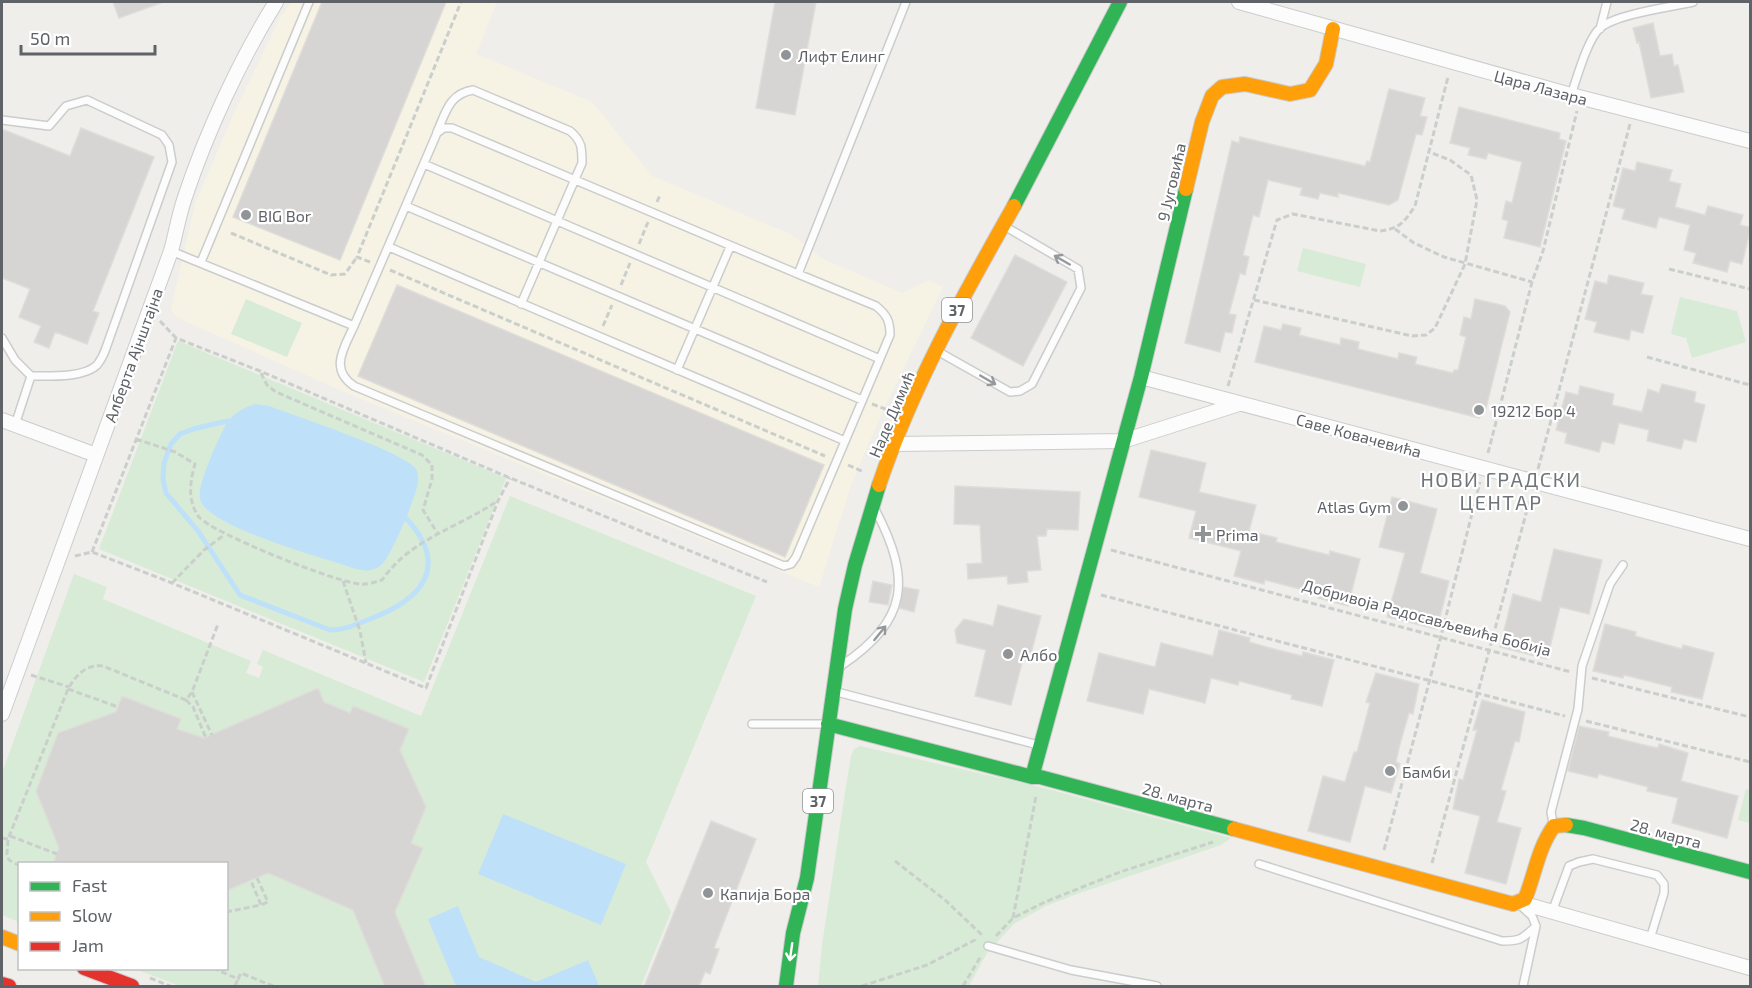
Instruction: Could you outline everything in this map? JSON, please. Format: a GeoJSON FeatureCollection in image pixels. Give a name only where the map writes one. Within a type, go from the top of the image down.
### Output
{"type":"FeatureCollection","features":[{"type":"Feature","properties":{"kind":"street","name":"Алберта Ајнштајна"},"geometry":{"type":"LineString","coordinates":[[2,714],[6,687],[96,455],[171,250],[184,199],[202,149],[255,36],[276,2]]}},
{"type":"Feature","properties":{"kind":"street","name":"Наде Димић"},"geometry":{"type":"LineString","coordinates":[[807,878],[832,690],[850,580],[881,478],[937,350],[978,269],[1028,181],[1120,2]]}},
{"type":"Feature","properties":{"kind":"street","name":"Цара Лазара"},"geometry":{"type":"LineString","coordinates":[[1239,2],[1571,96],[1750,141]]}},
{"type":"Feature","properties":{"kind":"street","name":"9 Југовића"},"geometry":{"type":"LineString","coordinates":[[1123,441],[1141,377],[1202,122],[1212,96],[1222,87],[1245,84],[1290,94],[1310,90],[1326,64],[1333,29]]}},
{"type":"Feature","properties":{"kind":"street","name":"Саве Ковачевића"},"geometry":{"type":"LineString","coordinates":[[1141,377],[1750,539]]}},
{"type":"Feature","properties":{"kind":"street"},"geometry":{"type":"LineString","coordinates":[[895,444],[1123,441],[1241,404]]}},
{"type":"Feature","properties":{"kind":"street"},"geometry":{"type":"LineString","coordinates":[[8,423],[96,455]]}},
{"type":"Feature","properties":{"kind":"street"},"geometry":{"type":"LineString","coordinates":[[1036,777],[1042,746],[1123,441]]}},
{"type":"Feature","properties":{"kind":"street","name":"28. марта"},"geometry":{"type":"LineString","coordinates":[[828,724],[1232,828],[1480,896],[1513,904],[1518,902],[1750,968]]}},
{"type":"Feature","properties":{"kind":"street","name":"28. марта"},"geometry":{"type":"LineString","coordinates":[[1554,826],[1567,825],[1584,828],[1750,872]]}},
{"type":"Feature","properties":{"kind":"street"},"geometry":{"type":"LineString","coordinates":[[1518,902],[1525,899],[1544,837],[1554,826]]}},
{"type":"Feature","properties":{"kind":"street","name":"37"},"geometry":{"type":"LineString","coordinates":[[807,878],[807,937]]}},
{"type":"Feature","properties":{"kind":"street","name":"37"},"geometry":{"type":"LineString","coordinates":[[786,987],[794,933],[807,878]]}},
{"type":"Feature","properties":{"kind":"street"},"geometry":{"type":"LineString","coordinates":[[2,937],[18,943]]}},
{"type":"Feature","properties":{"kind":"street"},"geometry":{"type":"LineString","coordinates":[[87,970],[132,987]]}},
{"type":"Feature","properties":{"kind":"street"},"geometry":{"type":"LineString","coordinates":[[2,984],[9,987]]}},
{"type":"Feature","properties":{"kind":"lane"},"geometry":{"type":"LineString","coordinates":[[201,262],[309,2]]}},
{"type":"Feature","properties":{"kind":"lane"},"geometry":{"type":"LineString","coordinates":[[798,274],[906,2]]}},
{"type":"Feature","properties":{"kind":"lane"},"geometry":{"type":"LineString","coordinates":[[1571,96],[1591,42],[1599,29],[1607,2]]}},
{"type":"Feature","properties":{"kind":"lane"},"geometry":{"type":"LineString","coordinates":[[1599,29],[1614,20],[1693,2]]}},
{"type":"Feature","properties":{"kind":"lane"},"geometry":{"type":"LineString","coordinates":[[437,133],[444,128],[452,128],[574,181],[730,247],[876,306],[886,314],[890,323],[890,336],[791,564],[781,565],[354,386],[344,379],[339,368],[342,353],[381,267],[406,206],[437,133],[450,103],[461,92],[473,90],[570,131],[579,139],[582,148],[582,163],[574,181],[556,222],[521,304]]}},
{"type":"Feature","properties":{"kind":"lane"},"geometry":{"type":"LineString","coordinates":[[2,120],[49,126],[66,106],[87,100],[162,135],[169,145],[171,156],[169,173],[106,348],[97,365],[81,373],[31,376],[15,360],[2,338]]}},
{"type":"Feature","properties":{"kind":"lane"},"geometry":{"type":"LineString","coordinates":[[424,164],[880,359]]}},
{"type":"Feature","properties":{"kind":"lane"},"geometry":{"type":"LineString","coordinates":[[406,206],[862,400]]}},
{"type":"Feature","properties":{"kind":"lane"},"geometry":{"type":"LineString","coordinates":[[937,350],[1010,392],[1020,391],[1032,384],[1081,288],[1078,269],[1003,225]]}},
{"type":"Feature","properties":{"kind":"lane"},"geometry":{"type":"LineString","coordinates":[[389,247],[845,441]]}},
{"type":"Feature","properties":{"kind":"lane"},"geometry":{"type":"LineString","coordinates":[[677,370],[730,247]]}},
{"type":"Feature","properties":{"kind":"lane"},"geometry":{"type":"LineString","coordinates":[[171,250],[354,326]]}},
{"type":"Feature","properties":{"kind":"lane"},"geometry":{"type":"LineString","coordinates":[[8,423],[31,376]]}},
{"type":"Feature","properties":{"kind":"lane"},"geometry":{"type":"LineString","coordinates":[[835,670],[868,647],[884,630],[898,592],[899,571],[896,557],[888,533],[872,505]]}},
{"type":"Feature","properties":{"kind":"lane"},"geometry":{"type":"LineString","coordinates":[[1554,826],[1551,812],[1578,709],[1582,666],[1608,591],[1623,565]]}},
{"type":"Feature","properties":{"kind":"lane"},"geometry":{"type":"LineString","coordinates":[[832,690],[1042,746]]}},
{"type":"Feature","properties":{"kind":"lane"},"geometry":{"type":"LineString","coordinates":[[752,724],[828,724]]}},
{"type":"Feature","properties":{"kind":"lane"},"geometry":{"type":"LineString","coordinates":[[1552,912],[1569,866],[1579,862],[1593,859],[1657,875],[1664,884],[1664,892],[1650,939]]}},
{"type":"Feature","properties":{"kind":"lane"},"geometry":{"type":"LineString","coordinates":[[1259,864],[1502,941],[1518,941],[1536,926]]}},
{"type":"Feature","properties":{"kind":"lane"},"geometry":{"type":"LineString","coordinates":[[1518,902],[1532,915],[1536,926],[1523,987]]}},
{"type":"Feature","properties":{"kind":"lane"},"geometry":{"type":"LineString","coordinates":[[988,946],[1071,970],[1157,987]]}},
{"type":"Feature","properties":{"kind":"path"},"geometry":{"type":"LineString","coordinates":[[231,233],[331,274],[345,274],[357,256],[461,2]]}},
{"type":"Feature","properties":{"kind":"path"},"geometry":{"type":"LineString","coordinates":[[1224,399],[1276,220],[1293,214],[1380,231],[1395,229],[1404,221],[1415,206],[1452,62]]}},
{"type":"Feature","properties":{"kind":"path"},"geometry":{"type":"LineString","coordinates":[[1254,300],[1316,312],[1412,336],[1426,335],[1435,328],[1464,264],[1477,201],[1471,176],[1450,160],[1428,152]]}},
{"type":"Feature","properties":{"kind":"path"},"geometry":{"type":"LineString","coordinates":[[598,336],[660,195]]}},
{"type":"Feature","properties":{"kind":"path"},"geometry":{"type":"LineString","coordinates":[[1395,229],[1414,243],[1444,257],[1532,282]]}},
{"type":"Feature","properties":{"kind":"path"},"geometry":{"type":"LineString","coordinates":[[357,256],[881,478]]}},
{"type":"Feature","properties":{"kind":"path"},"geometry":{"type":"LineString","coordinates":[[1669,269],[1750,289]]}},
{"type":"Feature","properties":{"kind":"path"},"geometry":{"type":"LineString","coordinates":[[510,478],[498,501],[426,688],[92,552],[176,338],[260,371],[510,478],[767,582]]}},
{"type":"Feature","properties":{"kind":"path"},"geometry":{"type":"LineString","coordinates":[[1647,357],[1750,386]]}},
{"type":"Feature","properties":{"kind":"path"},"geometry":{"type":"LineString","coordinates":[[260,371],[267,385],[276,392],[422,455],[432,465],[432,480],[423,510],[438,534]]}},
{"type":"Feature","properties":{"kind":"path"},"geometry":{"type":"LineString","coordinates":[[862,400],[907,418]]}},
{"type":"Feature","properties":{"kind":"path"},"geometry":{"type":"LineString","coordinates":[[135,439],[175,452],[195,464],[191,476],[190,493],[193,507],[200,518],[224,535],[343,580],[361,584],[382,580],[393,564],[417,546],[498,501]]}},
{"type":"Feature","properties":{"kind":"path"},"geometry":{"type":"LineString","coordinates":[[172,583],[204,550],[224,535]]}},
{"type":"Feature","properties":{"kind":"path","name":"Добривоја Радосављевића Бобија"},"geometry":{"type":"LineString","coordinates":[[1096,546],[1581,675],[1750,717]]}},
{"type":"Feature","properties":{"kind":"path"},"geometry":{"type":"LineString","coordinates":[[343,580],[360,631],[366,663]]}},
{"type":"Feature","properties":{"kind":"path"},"geometry":{"type":"LineString","coordinates":[[1085,591],[1750,762]]}},
{"type":"Feature","properties":{"kind":"path"},"geometry":{"type":"LineString","coordinates":[[186,700],[192,692],[218,624]]}},
{"type":"Feature","properties":{"kind":"path"},"geometry":{"type":"LineString","coordinates":[[18,865],[9,860],[7,854],[9,838],[69,688],[74,679],[84,670],[96,665],[103,666],[186,700],[193,706],[206,738]]}},
{"type":"Feature","properties":{"kind":"path"},"geometry":{"type":"LineString","coordinates":[[6,687],[29,674],[118,707]]}},
{"type":"Feature","properties":{"kind":"path"},"geometry":{"type":"LineString","coordinates":[[192,692],[212,735]]}},
{"type":"Feature","properties":{"kind":"path"},"geometry":{"type":"LineString","coordinates":[[1013,918],[1036,777]]}},
{"type":"Feature","properties":{"kind":"path"},"geometry":{"type":"LineString","coordinates":[[963,987],[988,946],[1013,918],[1045,902],[1120,872],[1223,839],[1230,835],[1232,828]]}},
{"type":"Feature","properties":{"kind":"path"},"geometry":{"type":"LineString","coordinates":[[2,838],[9,838],[57,854]]}},
{"type":"Feature","properties":{"kind":"path"},"geometry":{"type":"LineString","coordinates":[[861,987],[927,964],[977,939],[985,938],[945,900],[895,861]]}},
{"type":"Feature","properties":{"kind":"path"},"geometry":{"type":"LineString","coordinates":[[228,912],[268,902],[257,878]]}},
{"type":"Feature","properties":{"kind":"path"},"geometry":{"type":"LineString","coordinates":[[251,881],[261,905]]}},
{"type":"Feature","properties":{"kind":"path"},"geometry":{"type":"LineString","coordinates":[[991,936],[997,935]]}},
{"type":"Feature","properties":{"kind":"path"},"geometry":{"type":"LineString","coordinates":[[216,970],[238,979]]}},
{"type":"Feature","properties":{"kind":"path"},"geometry":{"type":"LineString","coordinates":[[235,987],[241,973],[273,987]]}},
{"type":"Feature","properties":{"kind":"shaded area","name":"BIG Bor"},"geometry":{"type":"Polygon","coordinates":[[[292,2],[497,2],[476,54],[592,102],[652,176],[790,234],[823,259],[902,293],[929,280],[943,287],[881,415],[851,485],[819,587],[347,393],[178,318],[171,310],[195,204],[232,118],[281,16],[292,2]]]}},
{"type":"Feature","properties":{"kind":"green space"},"geometry":{"type":"Polygon","coordinates":[[[1303,248],[1366,264],[1360,287],[1297,271],[1303,248]]]}},
{"type":"Feature","properties":{"kind":"green space"},"geometry":{"type":"Polygon","coordinates":[[[1680,297],[1737,311],[1746,342],[1692,358],[1686,338],[1671,334],[1680,297]]]}},
{"type":"Feature","properties":{"kind":"green space"},"geometry":{"type":"Polygon","coordinates":[[[246,299],[302,323],[287,357],[231,334],[246,299]]]}},
{"type":"Feature","properties":{"kind":"green space"},"geometry":{"type":"Polygon","coordinates":[[[178,341],[506,478],[424,682],[99,549],[178,341]]]}},
{"type":"Feature","properties":{"kind":"green space"},"geometry":{"type":"Polygon","coordinates":[[[510,496],[756,596],[646,862],[671,912],[641,986],[180,986],[138,970],[228,970],[228,862],[18,862],[18,922],[2,915],[2,773],[74,574],[107,587],[103,599],[251,661],[246,673],[259,678],[263,667],[257,664],[263,650],[421,716],[510,496]]]}},
{"type":"Feature","properties":{"kind":"green space"},"geometry":{"type":"Polygon","coordinates":[[[860,746],[1044,788],[1231,838],[1221,845],[1046,906],[1015,923],[987,953],[969,986],[818,986],[822,945],[851,756],[854,749],[860,746]]]}},
{"type":"Feature","properties":{"kind":"green space"},"geometry":{"type":"Polygon","coordinates":[[[1746,789],[1750,790],[1750,823],[1738,820],[1746,789]]]}},
{"type":"Feature","properties":{"kind":"water"},"geometry":{"type":"Polygon","coordinates":[[[255,404],[269,406],[371,444],[392,453],[416,469],[418,482],[413,499],[397,539],[381,565],[373,570],[360,570],[268,540],[225,522],[210,512],[201,502],[200,491],[203,478],[223,429],[237,412],[255,404]]]}},
{"type":"Feature","properties":{"kind":"water"},"geometry":{"type":"Polygon","coordinates":[[[503,814],[626,864],[601,925],[478,874],[503,814]]]}},
{"type":"Feature","properties":{"kind":"water"},"geometry":{"type":"Polygon","coordinates":[[[458,906],[479,957],[536,982],[588,960],[599,986],[461,986],[455,984],[428,919],[458,906]]]}},
{"type":"Feature","properties":{"kind":"building"},"geometry":{"type":"Polygon","coordinates":[[[113,2],[160,2],[161,3],[119,18],[113,2]]]}},
{"type":"Feature","properties":{"kind":"building"},"geometry":{"type":"Polygon","coordinates":[[[322,2],[446,2],[340,260],[233,217],[322,2]]]}},
{"type":"Feature","properties":{"kind":"building","name":"Лифт Елинг"},"geometry":{"type":"Polygon","coordinates":[[[775,2],[816,2],[795,115],[756,108],[775,2]]]}},
{"type":"Feature","properties":{"kind":"building"},"geometry":{"type":"Polygon","coordinates":[[[1653,23],[1660,56],[1672,54],[1674,66],[1678,65],[1684,92],[1651,98],[1639,42],[1637,43],[1633,28],[1653,23]]]}},
{"type":"Feature","properties":{"kind":"building"},"geometry":{"type":"Polygon","coordinates":[[[1389,89],[1425,98],[1420,116],[1427,117],[1422,135],[1416,134],[1398,200],[1389,205],[1338,193],[1338,197],[1320,193],[1318,199],[1300,195],[1302,188],[1268,180],[1259,217],[1253,215],[1243,255],[1249,257],[1245,275],[1240,273],[1229,314],[1236,315],[1232,333],[1225,332],[1220,352],[1185,343],[1232,141],[1239,143],[1240,137],[1365,166],[1367,161],[1370,162],[1389,89]]]}},
{"type":"Feature","properties":{"kind":"building"},"geometry":{"type":"Polygon","coordinates":[[[1459,107],[1560,133],[1559,139],[1566,141],[1540,247],[1504,238],[1508,221],[1502,219],[1506,201],[1512,203],[1522,162],[1488,153],[1486,159],[1468,155],[1470,148],[1450,143],[1459,107]]]}},
{"type":"Feature","properties":{"kind":"building"},"geometry":{"type":"Polygon","coordinates":[[[81,128],[154,157],[93,311],[99,313],[87,344],[55,332],[49,348],[34,342],[41,326],[19,317],[30,289],[2,278],[2,129],[70,156],[81,128]]]}},
{"type":"Feature","properties":{"kind":"building"},"geometry":{"type":"Polygon","coordinates":[[[1637,162],[1672,170],[1669,181],[1681,184],[1675,207],[1705,215],[1708,206],[1743,215],[1740,225],[1750,227],[1750,231],[1742,264],[1730,261],[1727,272],[1693,263],[1696,253],[1684,250],[1690,225],[1659,217],[1656,228],[1622,219],[1625,209],[1613,206],[1623,168],[1635,171],[1637,162]]]}},
{"type":"Feature","properties":{"kind":"building"},"geometry":{"type":"Polygon","coordinates":[[[1015,255],[1067,282],[1023,366],[971,338],[1015,255]]]}},
{"type":"Feature","properties":{"kind":"building"},"geometry":{"type":"Polygon","coordinates":[[[1609,275],[1644,283],[1641,294],[1653,296],[1643,333],[1631,330],[1629,340],[1594,332],[1597,322],[1585,319],[1595,281],[1607,284],[1609,275]]]}},
{"type":"Feature","properties":{"kind":"building"},"geometry":{"type":"Polygon","coordinates":[[[397,285],[824,465],[785,557],[358,376],[397,285]]]}},
{"type":"Feature","properties":{"kind":"building"},"geometry":{"type":"Polygon","coordinates":[[[1475,299],[1505,306],[1510,312],[1485,412],[1479,418],[1255,362],[1264,326],[1281,330],[1283,324],[1301,328],[1299,335],[1340,345],[1341,338],[1359,342],[1358,349],[1398,359],[1399,353],[1417,357],[1415,364],[1453,373],[1454,370],[1458,370],[1466,337],[1460,335],[1464,317],[1471,319],[1475,299]]]}},
{"type":"Feature","properties":{"kind":"building"},"geometry":{"type":"Polygon","coordinates":[[[1662,384],[1696,392],[1694,402],[1705,405],[1696,442],[1684,439],[1681,449],[1647,441],[1649,430],[1619,423],[1614,444],[1602,441],[1599,452],[1565,443],[1567,433],[1556,430],[1566,392],[1578,395],[1580,386],[1614,394],[1612,405],[1642,412],[1648,389],[1659,393],[1662,384]]]}},
{"type":"Feature","properties":{"kind":"building"},"geometry":{"type":"Polygon","coordinates":[[[1151,450],[1206,463],[1199,492],[1256,505],[1249,531],[1277,538],[1276,542],[1329,555],[1330,551],[1360,559],[1348,606],[1318,598],[1319,594],[1265,580],[1264,584],[1234,576],[1241,551],[1189,538],[1196,511],[1139,497],[1151,450]]]}},
{"type":"Feature","properties":{"kind":"building"},"geometry":{"type":"Polygon","coordinates":[[[955,486],[1080,492],[1078,530],[1047,529],[1046,536],[1037,536],[1041,570],[1027,571],[1028,582],[1008,584],[1007,576],[968,579],[967,564],[982,563],[980,525],[954,524],[955,486]]]}},
{"type":"Feature","properties":{"kind":"building"},"geometry":{"type":"Polygon","coordinates":[[[1392,497],[1437,509],[1420,573],[1449,581],[1437,629],[1387,617],[1405,553],[1379,547],[1392,497]]]}},
{"type":"Feature","properties":{"kind":"building"},"geometry":{"type":"Polygon","coordinates":[[[1554,549],[1602,560],[1589,614],[1560,607],[1547,659],[1500,647],[1513,594],[1541,602],[1554,549]]]}},
{"type":"Feature","properties":{"kind":"building"},"geometry":{"type":"Polygon","coordinates":[[[873,581],[892,585],[888,605],[869,602],[873,581]]]}},
{"type":"Feature","properties":{"kind":"building"},"geometry":{"type":"Polygon","coordinates":[[[903,587],[919,590],[914,612],[899,608],[903,587]]]}},
{"type":"Feature","properties":{"kind":"building","name":"Албо"},"geometry":{"type":"Polygon","coordinates":[[[998,605],[1041,616],[1029,661],[1023,659],[1011,705],[975,696],[986,650],[957,643],[955,630],[964,619],[993,626],[998,605]]]}},
{"type":"Feature","properties":{"kind":"building"},"geometry":{"type":"Polygon","coordinates":[[[1605,624],[1636,632],[1635,636],[1682,649],[1683,645],[1714,653],[1702,699],[1671,692],[1672,687],[1624,675],[1623,678],[1593,671],[1605,624]]]}},
{"type":"Feature","properties":{"kind":"building"},"geometry":{"type":"Polygon","coordinates":[[[1219,630],[1250,638],[1249,642],[1274,649],[1302,656],[1303,652],[1334,660],[1322,706],[1291,699],[1292,695],[1239,681],[1238,685],[1211,678],[1205,703],[1149,689],[1143,714],[1087,701],[1099,653],[1155,667],[1161,643],[1213,656],[1219,630]]]}},
{"type":"Feature","properties":{"kind":"building"},"geometry":{"type":"Polygon","coordinates":[[[1376,673],[1419,684],[1413,714],[1409,713],[1400,744],[1396,762],[1400,764],[1391,793],[1365,786],[1350,842],[1308,831],[1323,776],[1345,782],[1354,752],[1357,752],[1370,703],[1366,702],[1376,673]]]}},
{"type":"Feature","properties":{"kind":"building"},"geometry":{"type":"Polygon","coordinates":[[[318,688],[324,702],[350,713],[353,706],[409,729],[400,750],[426,807],[411,843],[423,848],[395,912],[426,987],[385,987],[353,910],[268,873],[228,890],[228,862],[54,862],[59,848],[36,791],[58,733],[116,712],[122,696],[181,719],[177,729],[204,738],[318,688]]]}},
{"type":"Feature","properties":{"kind":"building"},"geometry":{"type":"Polygon","coordinates":[[[1482,700],[1525,712],[1519,742],[1515,741],[1501,790],[1506,791],[1497,822],[1521,828],[1506,884],[1465,873],[1480,816],[1453,809],[1459,779],[1463,780],[1477,730],[1473,730],[1482,700]]]}},
{"type":"Feature","properties":{"kind":"building"},"geometry":{"type":"Polygon","coordinates":[[[1579,726],[1609,732],[1608,736],[1640,744],[1658,748],[1659,744],[1688,753],[1681,781],[1738,796],[1727,838],[1672,823],[1678,798],[1647,791],[1648,787],[1599,774],[1597,778],[1568,771],[1579,726]]]}},
{"type":"Feature","properties":{"kind":"building","name":"Капија Бора"},"geometry":{"type":"Polygon","coordinates":[[[711,821],[756,839],[714,948],[719,949],[710,974],[705,972],[699,987],[644,987],[711,821]]]}},
{"type":"Feature","properties":{"kind":"waterway"},"geometry":{"type":"LineString","coordinates":[[228,421],[180,434],[171,444],[164,463],[163,479],[166,493],[198,531],[240,595],[330,630],[351,626],[389,611],[416,591],[425,579],[428,566],[426,551],[419,535],[405,517]]}},
{"type":"Feature","properties":{"kind":"traffic: fast"},"geometry":{"type":"LineString","coordinates":[[1014,206],[1120,2]]}},
{"type":"Feature","properties":{"kind":"traffic: fast"},"geometry":{"type":"LineString","coordinates":[[1032,777],[1141,377],[1186,189]]}},
{"type":"Feature","properties":{"kind":"traffic: fast"},"geometry":{"type":"LineString","coordinates":[[786,986],[793,933],[807,878],[845,609],[855,565],[879,485]]}},
{"type":"Feature","properties":{"kind":"traffic: fast"},"geometry":{"type":"LineString","coordinates":[[828,724],[1234,829]]}},
{"type":"Feature","properties":{"kind":"traffic: fast"},"geometry":{"type":"LineString","coordinates":[[1566,825],[1750,872]]}},
{"type":"Feature","properties":{"kind":"traffic: slow"},"geometry":{"type":"LineString","coordinates":[[1186,189],[1202,122],[1212,96],[1222,87],[1245,84],[1290,94],[1310,90],[1326,64],[1333,29]]}},
{"type":"Feature","properties":{"kind":"traffic: slow"},"geometry":{"type":"LineString","coordinates":[[879,485],[923,377],[1014,206]]}},
{"type":"Feature","properties":{"kind":"traffic: slow"},"geometry":{"type":"LineString","coordinates":[[1234,829],[1513,904],[1525,899],[1540,852],[1554,826],[1566,825]]}},
{"type":"Feature","properties":{"kind":"traffic: slow"},"geometry":{"type":"LineString","coordinates":[[2,937],[18,943]]}},
{"type":"Feature","properties":{"kind":"traffic: jam"},"geometry":{"type":"LineString","coordinates":[[89,970],[132,986]]}},
{"type":"Feature","properties":{"kind":"traffic: jam"},"geometry":{"type":"LineString","coordinates":[[2,984],[9,986]]}},
{"type":"Feature","properties":{"kind":"place","name":"Лифт Елинг"},"geometry":{"type":"Point","coordinates":[786,55]}},
{"type":"Feature","properties":{"kind":"place","name":"BIG Bor"},"geometry":{"type":"Point","coordinates":[246,215]}},
{"type":"Feature","properties":{"kind":"place","name":"19212 Бор 4"},"geometry":{"type":"Point","coordinates":[1479,410]}},
{"type":"Feature","properties":{"kind":"place","name":"Atlas Gym"},"geometry":{"type":"Point","coordinates":[1403,506]}},
{"type":"Feature","properties":{"kind":"place","name":"Prima"},"geometry":{"type":"Point","coordinates":[1203,534]}},
{"type":"Feature","properties":{"kind":"place","name":"Албо"},"geometry":{"type":"Point","coordinates":[1008,654]}},
{"type":"Feature","properties":{"kind":"place","name":"Бамби"},"geometry":{"type":"Point","coordinates":[1390,771]}},
{"type":"Feature","properties":{"kind":"place","name":"Капија Бора"},"geometry":{"type":"Point","coordinates":[708,893]}},
{"type":"Feature","properties":{"kind":"district","name":"НОВИ ГРАДСКИ ЦЕНТАР"},"geometry":{"type":"Point","coordinates":[1501,490]}}]}
